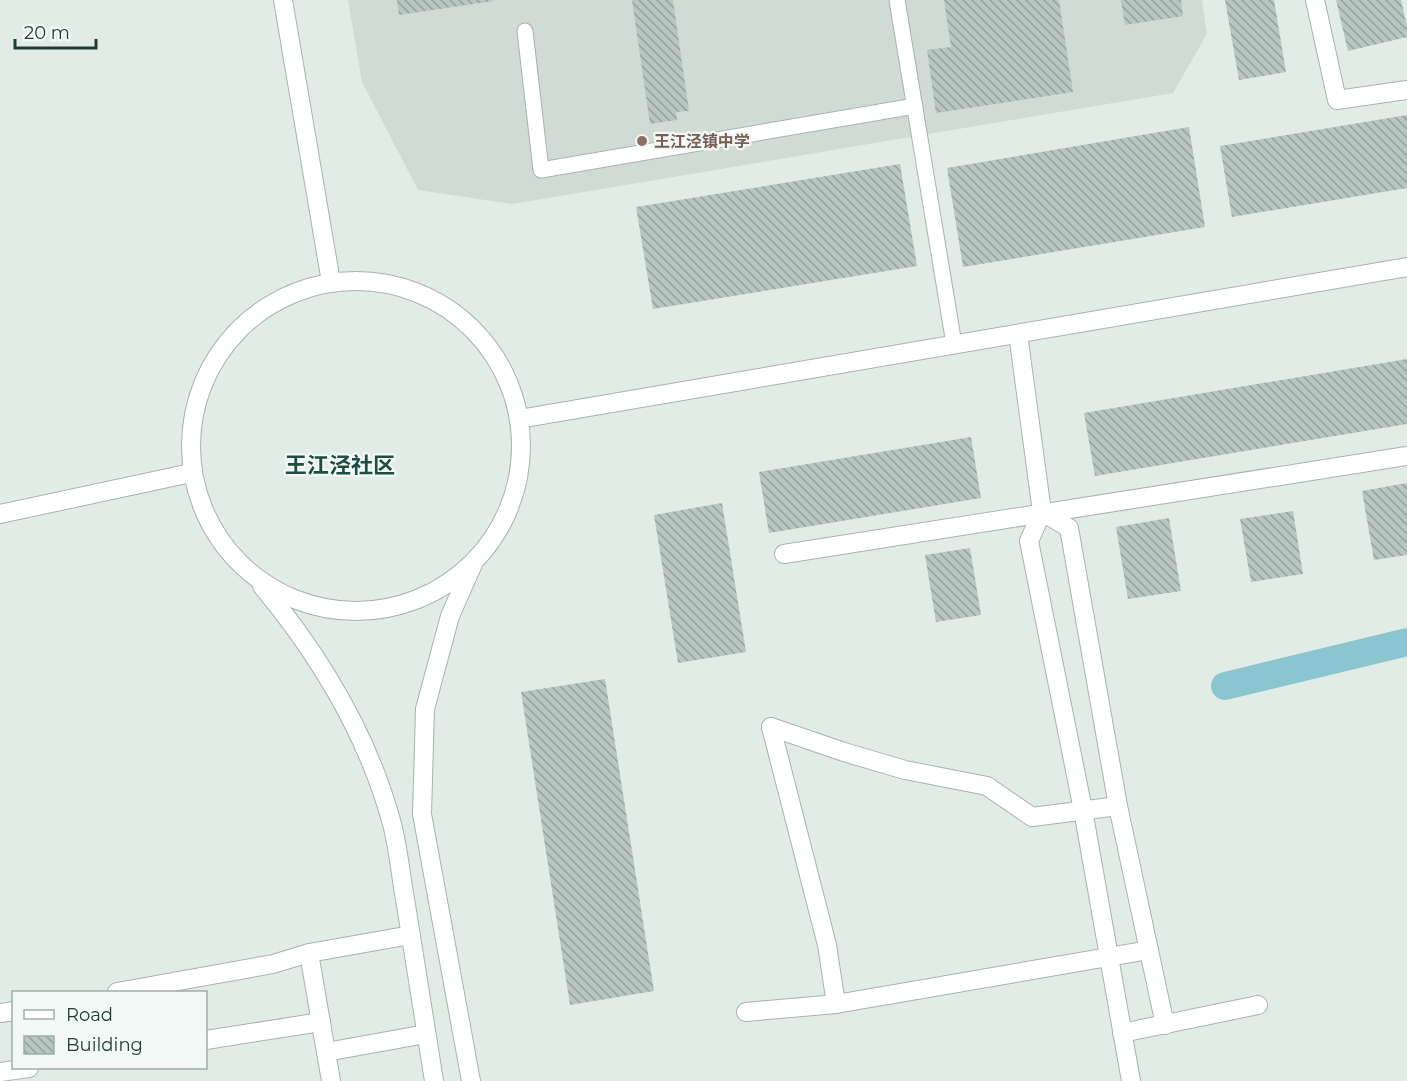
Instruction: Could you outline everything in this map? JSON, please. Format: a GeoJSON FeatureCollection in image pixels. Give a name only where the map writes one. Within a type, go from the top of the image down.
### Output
{"type":"FeatureCollection","features":[{"type":"Feature","properties":{"kind":"street"},"geometry":{"type":"LineString","coordinates":[[283,0],[331,282]]}},
{"type":"Feature","properties":{"kind":"street"},"geometry":{"type":"LineString","coordinates":[[1315,0],[1338,100],[1407,90]]}},
{"type":"Feature","properties":{"kind":"street"},"geometry":{"type":"LineString","coordinates":[[519,419],[1407,267]]}},
{"type":"Feature","properties":{"kind":"street"},"geometry":{"type":"LineString","coordinates":[[434,1081],[392,826],[378,780],[360,736],[315,654],[259,582],[214,535],[191,473],[194,408],[221,348],[269,304],[331,282],[373,281],[415,291],[453,312],[483,341],[501,369],[519,419],[519,471],[504,520],[474,562],[450,616],[425,709],[422,814],[471,1081]]}},
{"type":"Feature","properties":{"kind":"street"},"geometry":{"type":"LineString","coordinates":[[1018,334],[1042,512],[1029,541],[1083,810],[1131,1081]]}},
{"type":"Feature","properties":{"kind":"street"},"geometry":{"type":"LineString","coordinates":[[784,554],[1407,456]]}},
{"type":"Feature","properties":{"kind":"street"},"geometry":{"type":"LineString","coordinates":[[0,514],[191,473]]}},
{"type":"Feature","properties":{"kind":"street"},"geometry":{"type":"LineString","coordinates":[[1042,512],[1070,528],[1118,806],[1164,1025]]}},
{"type":"Feature","properties":{"kind":"street"},"geometry":{"type":"LineString","coordinates":[[259,582],[319,609],[384,610],[433,593],[474,562]]}},
{"type":"Feature","properties":{"kind":"street"},"geometry":{"type":"LineString","coordinates":[[836,1004],[828,945],[771,727],[905,770],[987,786],[1032,817],[1118,806]]}},
{"type":"Feature","properties":{"kind":"street"},"geometry":{"type":"LineString","coordinates":[[128,991],[273,964],[309,953],[411,935]]}},
{"type":"Feature","properties":{"kind":"street"},"geometry":{"type":"LineString","coordinates":[[747,1012],[836,1004],[1149,950]]}},
{"type":"Feature","properties":{"kind":"street"},"geometry":{"type":"LineString","coordinates":[[309,953],[331,1081]]}},
{"type":"Feature","properties":{"kind":"street"},"geometry":{"type":"LineString","coordinates":[[1122,1033],[1258,1005]]}},
{"type":"Feature","properties":{"kind":"street"},"geometry":{"type":"LineString","coordinates":[[207,1040],[321,1022]]}},
{"type":"Feature","properties":{"kind":"street"},"geometry":{"type":"LineString","coordinates":[[326,1052],[426,1034]]}},
{"type":"Feature","properties":{"kind":"street"},"geometry":{"type":"LineString","coordinates":[[0,1072],[22,1069]]}},
{"type":"Feature","properties":{"kind":"lane"},"geometry":{"type":"LineString","coordinates":[[897,0],[954,345]]}},
{"type":"Feature","properties":{"kind":"lane"},"geometry":{"type":"LineString","coordinates":[[525,31],[541,170],[915,106]]}},
{"type":"Feature","properties":{"kind":"shaded area","name":"王江泾镇中学"},"geometry":{"type":"Polygon","coordinates":[[[348,0],[1202,0],[1207,34],[1173,93],[512,204],[418,190],[362,82],[348,0]]]}},
{"type":"Feature","properties":{"kind":"building"},"geometry":{"type":"Polygon","coordinates":[[[397,0],[494,0],[494,1],[399,15],[397,0]]]}},
{"type":"Feature","properties":{"kind":"building"},"geometry":{"type":"Polygon","coordinates":[[[632,0],[673,0],[689,111],[676,112],[677,120],[650,124],[632,0]]]}},
{"type":"Feature","properties":{"kind":"building"},"geometry":{"type":"Polygon","coordinates":[[[944,0],[1059,0],[1073,92],[936,113],[927,50],[951,47],[944,0]]]}},
{"type":"Feature","properties":{"kind":"building"},"geometry":{"type":"Polygon","coordinates":[[[1121,0],[1181,0],[1183,16],[1125,25],[1121,0]]]}},
{"type":"Feature","properties":{"kind":"building"},"geometry":{"type":"Polygon","coordinates":[[[1225,0],[1274,0],[1286,72],[1239,80],[1225,0]]]}},
{"type":"Feature","properties":{"kind":"building"},"geometry":{"type":"Polygon","coordinates":[[[1336,0],[1401,0],[1407,37],[1348,51],[1336,0]]]}},
{"type":"Feature","properties":{"kind":"building"},"geometry":{"type":"Polygon","coordinates":[[[1407,115],[1407,188],[1232,217],[1220,146],[1407,115]]]}},
{"type":"Feature","properties":{"kind":"building"},"geometry":{"type":"Polygon","coordinates":[[[1189,127],[1205,227],[963,267],[947,168],[1189,127]]]}},
{"type":"Feature","properties":{"kind":"building"},"geometry":{"type":"Polygon","coordinates":[[[900,164],[917,266],[653,309],[636,207],[900,164]]]}},
{"type":"Feature","properties":{"kind":"building"},"geometry":{"type":"Polygon","coordinates":[[[1407,359],[1407,424],[1095,476],[1084,413],[1407,359]]]}},
{"type":"Feature","properties":{"kind":"building"},"geometry":{"type":"Polygon","coordinates":[[[971,437],[981,498],[769,533],[759,472],[971,437]]]}},
{"type":"Feature","properties":{"kind":"building"},"geometry":{"type":"Polygon","coordinates":[[[1407,483],[1407,555],[1374,560],[1362,491],[1407,483]]]}},
{"type":"Feature","properties":{"kind":"building"},"geometry":{"type":"Polygon","coordinates":[[[722,503],[746,652],[678,663],[654,515],[722,503]]]}},
{"type":"Feature","properties":{"kind":"building"},"geometry":{"type":"Polygon","coordinates":[[[1293,511],[1303,574],[1251,582],[1240,519],[1293,511]]]}},
{"type":"Feature","properties":{"kind":"building"},"geometry":{"type":"Polygon","coordinates":[[[1169,518],[1181,591],[1128,599],[1116,527],[1169,518]]]}},
{"type":"Feature","properties":{"kind":"building"},"geometry":{"type":"Polygon","coordinates":[[[970,548],[981,615],[936,622],[925,555],[970,548]]]}},
{"type":"Feature","properties":{"kind":"building"},"geometry":{"type":"Polygon","coordinates":[[[605,679],[654,991],[570,1005],[521,692],[605,679]]]}},
{"type":"Feature","properties":{"kind":"waterway"},"geometry":{"type":"LineString","coordinates":[[1225,686],[1407,642]]}},
{"type":"Feature","properties":{"kind":"place","name":"王江泾镇中学"},"geometry":{"type":"Point","coordinates":[642,141]}},
{"type":"Feature","properties":{"kind":"district","name":"王江泾社区"},"geometry":{"type":"Point","coordinates":[340,465]}}]}
